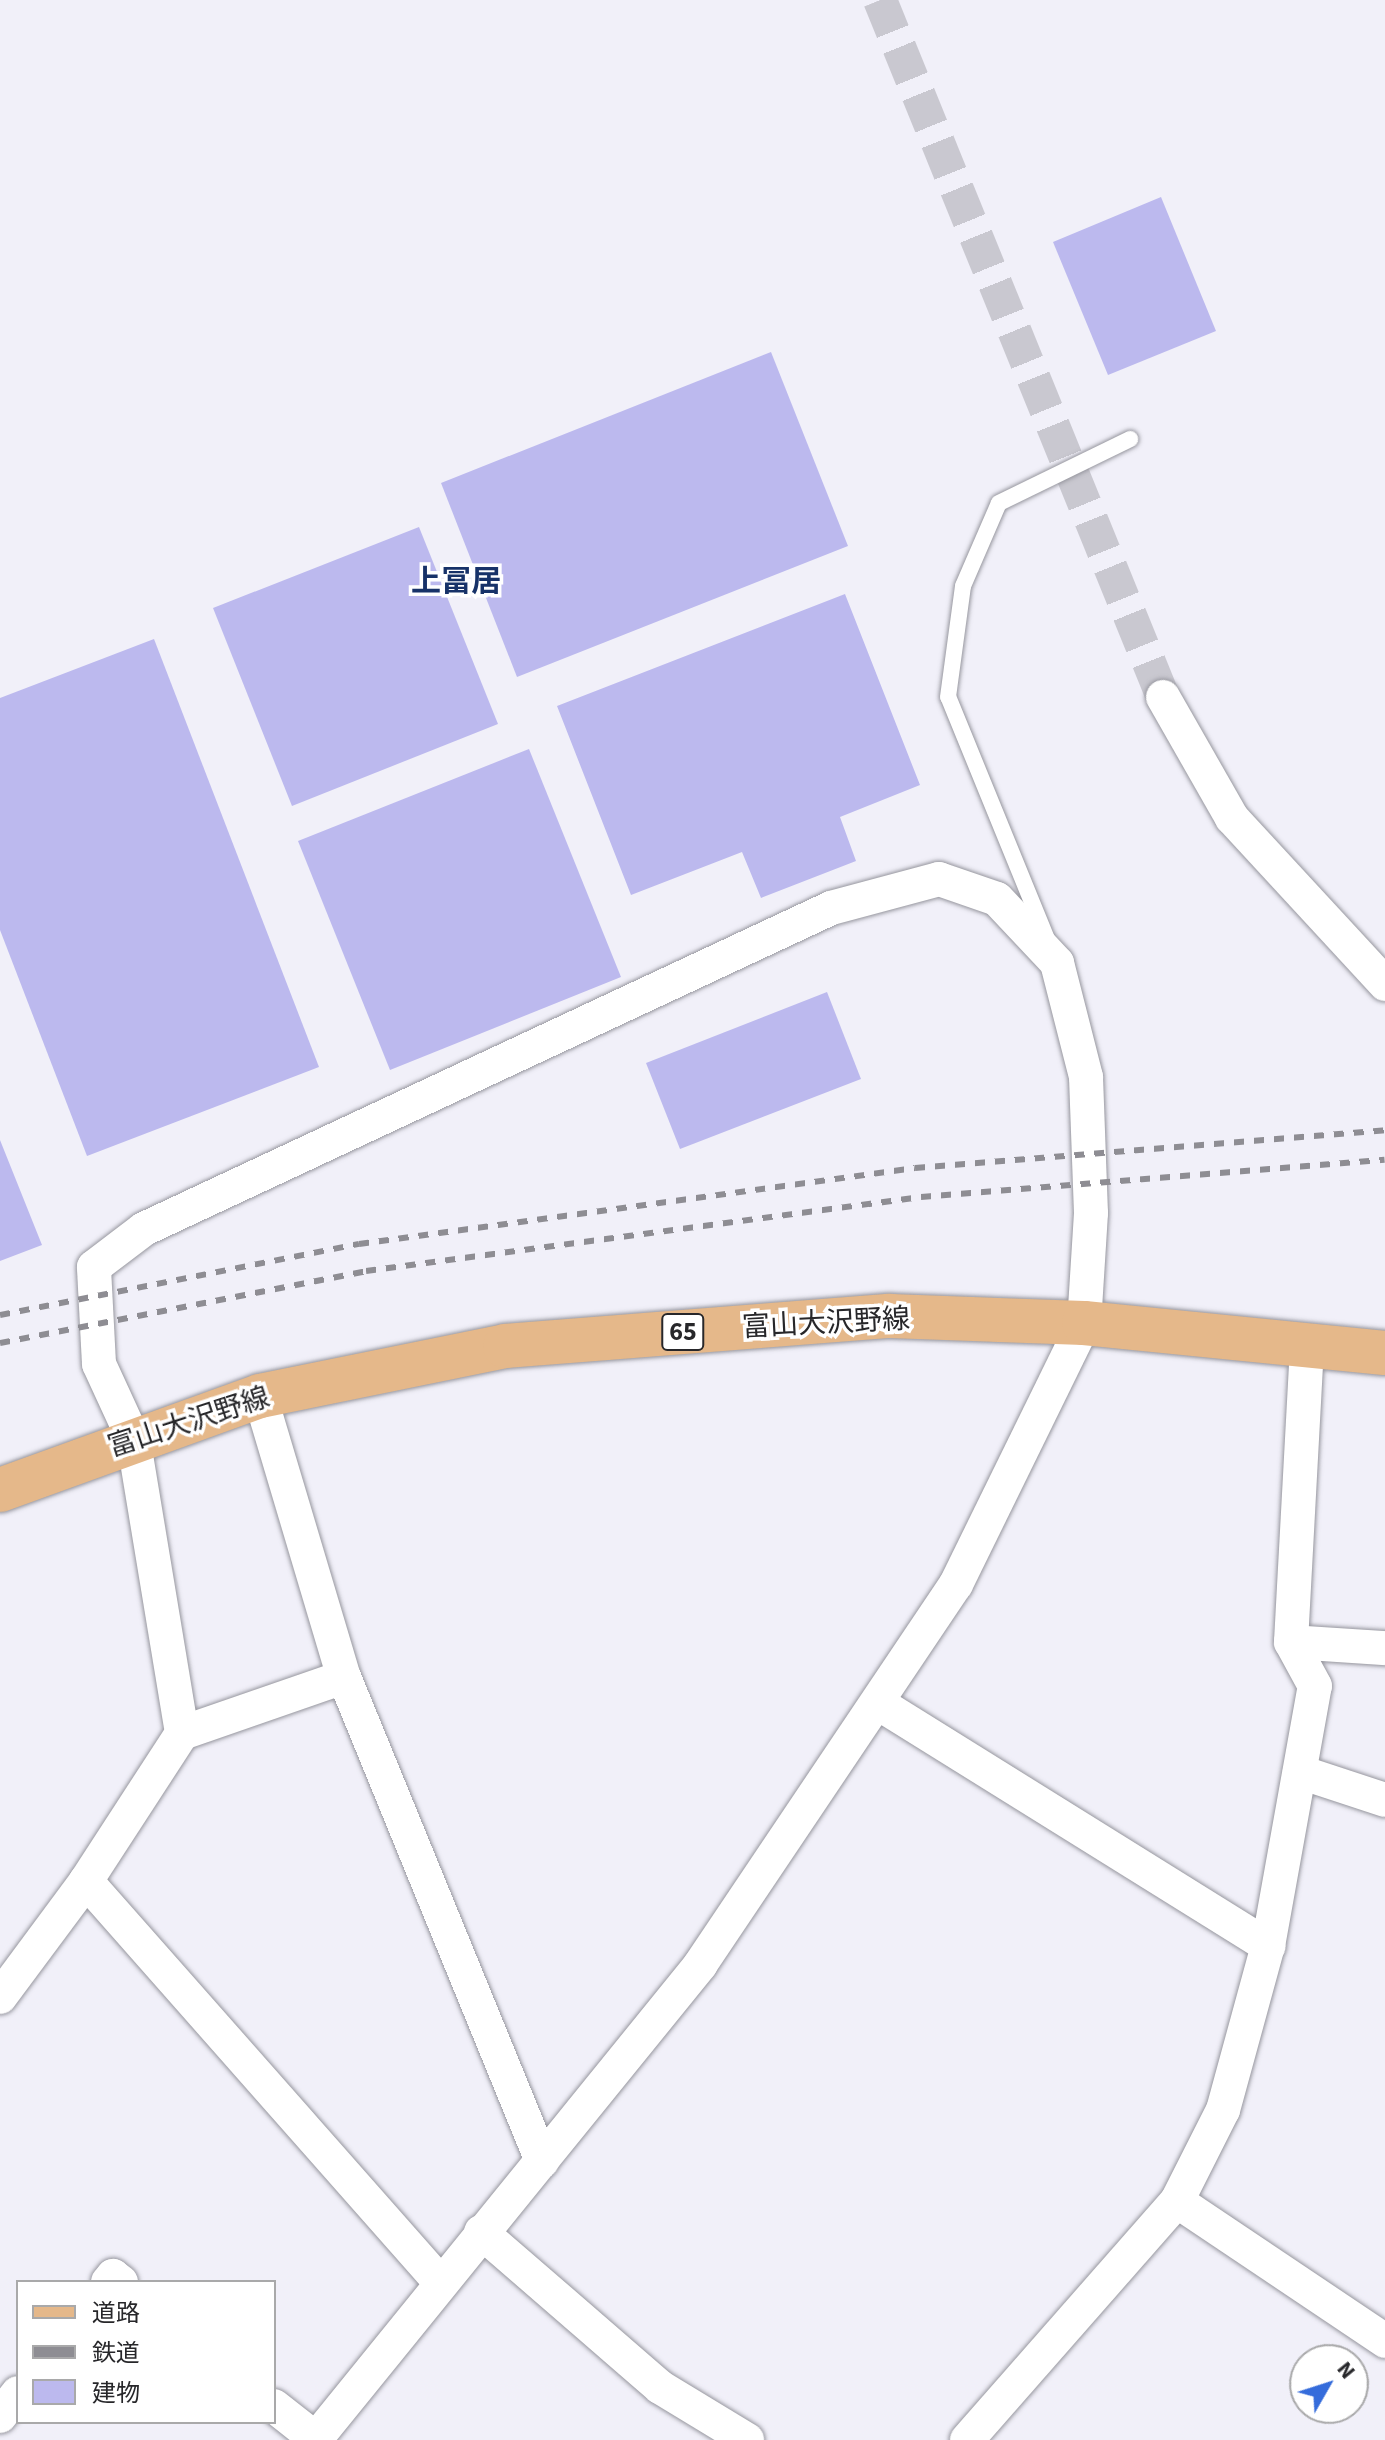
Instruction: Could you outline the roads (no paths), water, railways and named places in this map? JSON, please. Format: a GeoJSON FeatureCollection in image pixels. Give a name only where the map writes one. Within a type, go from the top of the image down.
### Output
{"type":"FeatureCollection","features":[{"type":"Feature","properties":{"kind":"main road","name":"富山大沢野線"},"geometry":{"type":"LineString","coordinates":[[0,1490],[133,1438],[260,1396],[505,1346],[890,1316],[1084,1323],[1307,1348],[1385,1353]]}},
{"type":"Feature","properties":{"kind":"street"},"geometry":{"type":"LineString","coordinates":[[1163,697],[1232,818],[1385,984]]}},
{"type":"Feature","properties":{"kind":"street"},"geometry":{"type":"LineString","coordinates":[[182,1733],[133,1438],[99,1364],[94,1267],[144,1229],[831,908],[939,879],[997,899],[1057,963],[1086,1077],[1091,1213],[1084,1323],[956,1584],[701,1964],[542,2161],[439,2281],[316,2440],[276,2408]]}},
{"type":"Feature","properties":{"kind":"street"},"geometry":{"type":"LineString","coordinates":[[967,2440],[1177,2201],[1223,2110],[1268,1946],[1315,1686],[1291,1642],[1307,1348]]}},
{"type":"Feature","properties":{"kind":"street"},"geometry":{"type":"LineString","coordinates":[[260,1396],[344,1677],[542,2161]]}},
{"type":"Feature","properties":{"kind":"street"},"geometry":{"type":"LineString","coordinates":[[1291,1642],[1385,1648]]}},
{"type":"Feature","properties":{"kind":"street"},"geometry":{"type":"LineString","coordinates":[[0,1997],[86,1881],[182,1733],[344,1677]]}},
{"type":"Feature","properties":{"kind":"street"},"geometry":{"type":"LineString","coordinates":[[878,1703],[1268,1946]]}},
{"type":"Feature","properties":{"kind":"street"},"geometry":{"type":"LineString","coordinates":[[1300,1772],[1385,1800]]}},
{"type":"Feature","properties":{"kind":"street"},"geometry":{"type":"LineString","coordinates":[[86,1881],[439,2281]]}},
{"type":"Feature","properties":{"kind":"street"},"geometry":{"type":"LineString","coordinates":[[1177,2201],[1385,2341]]}},
{"type":"Feature","properties":{"kind":"street"},"geometry":{"type":"LineString","coordinates":[[481,2232],[660,2387],[747,2440]]}},
{"type":"Feature","properties":{"kind":"street"},"geometry":{"type":"LineString","coordinates":[[0,2416],[16,2396]]}},
{"type":"Feature","properties":{"kind":"lane"},"geometry":{"type":"LineString","coordinates":[[1057,963],[948,697],[963,586],[999,503],[1130,439]]}},
{"type":"Feature","properties":{"kind":"tunnel"},"geometry":{"type":"LineString","coordinates":[[880,0],[1163,697]]}},
{"type":"Feature","properties":{"kind":"railway"},"geometry":{"type":"LineString","coordinates":[[0,1315],[359,1244],[915,1168],[1385,1130]]}},
{"type":"Feature","properties":{"kind":"railway"},"geometry":{"type":"LineString","coordinates":[[0,1343],[366,1271],[921,1197],[1385,1160]]}},
{"type":"Feature","properties":{"kind":"district","name":"上冨居"},"geometry":{"type":"Point","coordinates":[456,582]}}]}
